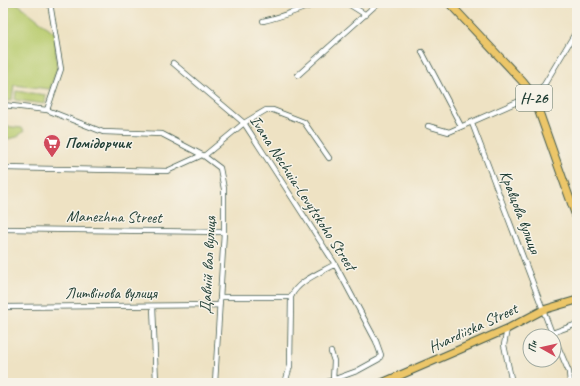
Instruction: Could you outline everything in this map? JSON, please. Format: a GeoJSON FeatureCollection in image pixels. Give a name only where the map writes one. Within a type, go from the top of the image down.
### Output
{"type":"FeatureCollection","features":[{"type":"Feature","properties":{"kind":"main road","name":"Н-26"},"geometry":{"type":"LineString","coordinates":[[449,3],[524,82],[533,95],[577,219]]}},
{"type":"Feature","properties":{"kind":"main road","name":"Hvardiiska Street"},"geometry":{"type":"LineString","coordinates":[[382,383],[507,329],[543,310],[577,300]]}},
{"type":"Feature","properties":{"kind":"street"},"geometry":{"type":"LineString","coordinates":[[47,110],[61,69],[50,3]]}},
{"type":"Feature","properties":{"kind":"street"},"geometry":{"type":"LineString","coordinates":[[263,21],[286,16],[292,12],[319,3]]}},
{"type":"Feature","properties":{"kind":"street"},"geometry":{"type":"LineString","coordinates":[[347,3],[366,15]]}},
{"type":"Feature","properties":{"kind":"street"},"geometry":{"type":"LineString","coordinates":[[298,75],[378,3]]}},
{"type":"Feature","properties":{"kind":"street"},"geometry":{"type":"LineString","coordinates":[[428,126],[437,127],[447,132],[472,123],[533,95],[544,85],[577,30]]}},
{"type":"Feature","properties":{"kind":"street"},"geometry":{"type":"LineString","coordinates":[[422,52],[461,126]]}},
{"type":"Feature","properties":{"kind":"street","name":"Ivana Nechuia-Levytskoho Street"},"geometry":{"type":"LineString","coordinates":[[173,63],[244,123],[335,264],[374,336],[381,355],[379,359],[333,380]]}},
{"type":"Feature","properties":{"kind":"street","name":"Давній вал вулиця"},"geometry":{"type":"LineString","coordinates":[[3,105],[47,110],[103,132],[162,134],[202,156],[220,168],[224,189],[224,232],[215,383]]}},
{"type":"Feature","properties":{"kind":"street"},"geometry":{"type":"LineString","coordinates":[[3,168],[167,171],[202,156],[244,123],[266,110],[273,110],[304,122],[329,158]]}},
{"type":"Feature","properties":{"kind":"street","name":"Кравцова вулиця"},"geometry":{"type":"LineString","coordinates":[[472,123],[550,328]]}},
{"type":"Feature","properties":{"kind":"street","name":"Manezhna Street"},"geometry":{"type":"LineString","coordinates":[[3,229],[224,232]]}},
{"type":"Feature","properties":{"kind":"street"},"geometry":{"type":"LineString","coordinates":[[285,383],[290,366],[291,297],[299,286],[335,264]]}},
{"type":"Feature","properties":{"kind":"street"},"geometry":{"type":"LineString","coordinates":[[220,296],[291,297]]}},
{"type":"Feature","properties":{"kind":"street","name":"Литвінова вулиця"},"geometry":{"type":"LineString","coordinates":[[3,306],[219,305]]}},
{"type":"Feature","properties":{"kind":"street"},"geometry":{"type":"LineString","coordinates":[[153,306],[156,383]]}},
{"type":"Feature","properties":{"kind":"street"},"geometry":{"type":"LineString","coordinates":[[562,332],[577,324]]}},
{"type":"Feature","properties":{"kind":"street"},"geometry":{"type":"LineString","coordinates":[[507,329],[504,345],[512,383]]}},
{"type":"Feature","properties":{"kind":"street"},"geometry":{"type":"LineString","coordinates":[[324,383],[333,380],[334,361],[331,352]]}},
{"type":"Feature","properties":{"kind":"street","name":"Кравцова вулиця"},"geometry":{"type":"LineString","coordinates":[[562,356],[569,372],[570,383]]}},
{"type":"Feature","properties":{"kind":"green space"},"geometry":{"type":"Polygon","coordinates":[[[3,3],[18,4],[55,33],[57,69],[50,89],[14,85],[12,100],[3,102],[3,3]]]}},
{"type":"Feature","properties":{"kind":"green space"},"geometry":{"type":"Polygon","coordinates":[[[16,91],[46,95],[45,104],[15,100],[16,91]]]}},
{"type":"Feature","properties":{"kind":"green space"},"geometry":{"type":"Polygon","coordinates":[[[3,126],[22,128],[24,131],[17,137],[3,140],[3,126]]]}},
{"type":"Feature","properties":{"kind":"place","name":"Помідорчик"},"geometry":{"type":"Point","coordinates":[52,158]}}]}
